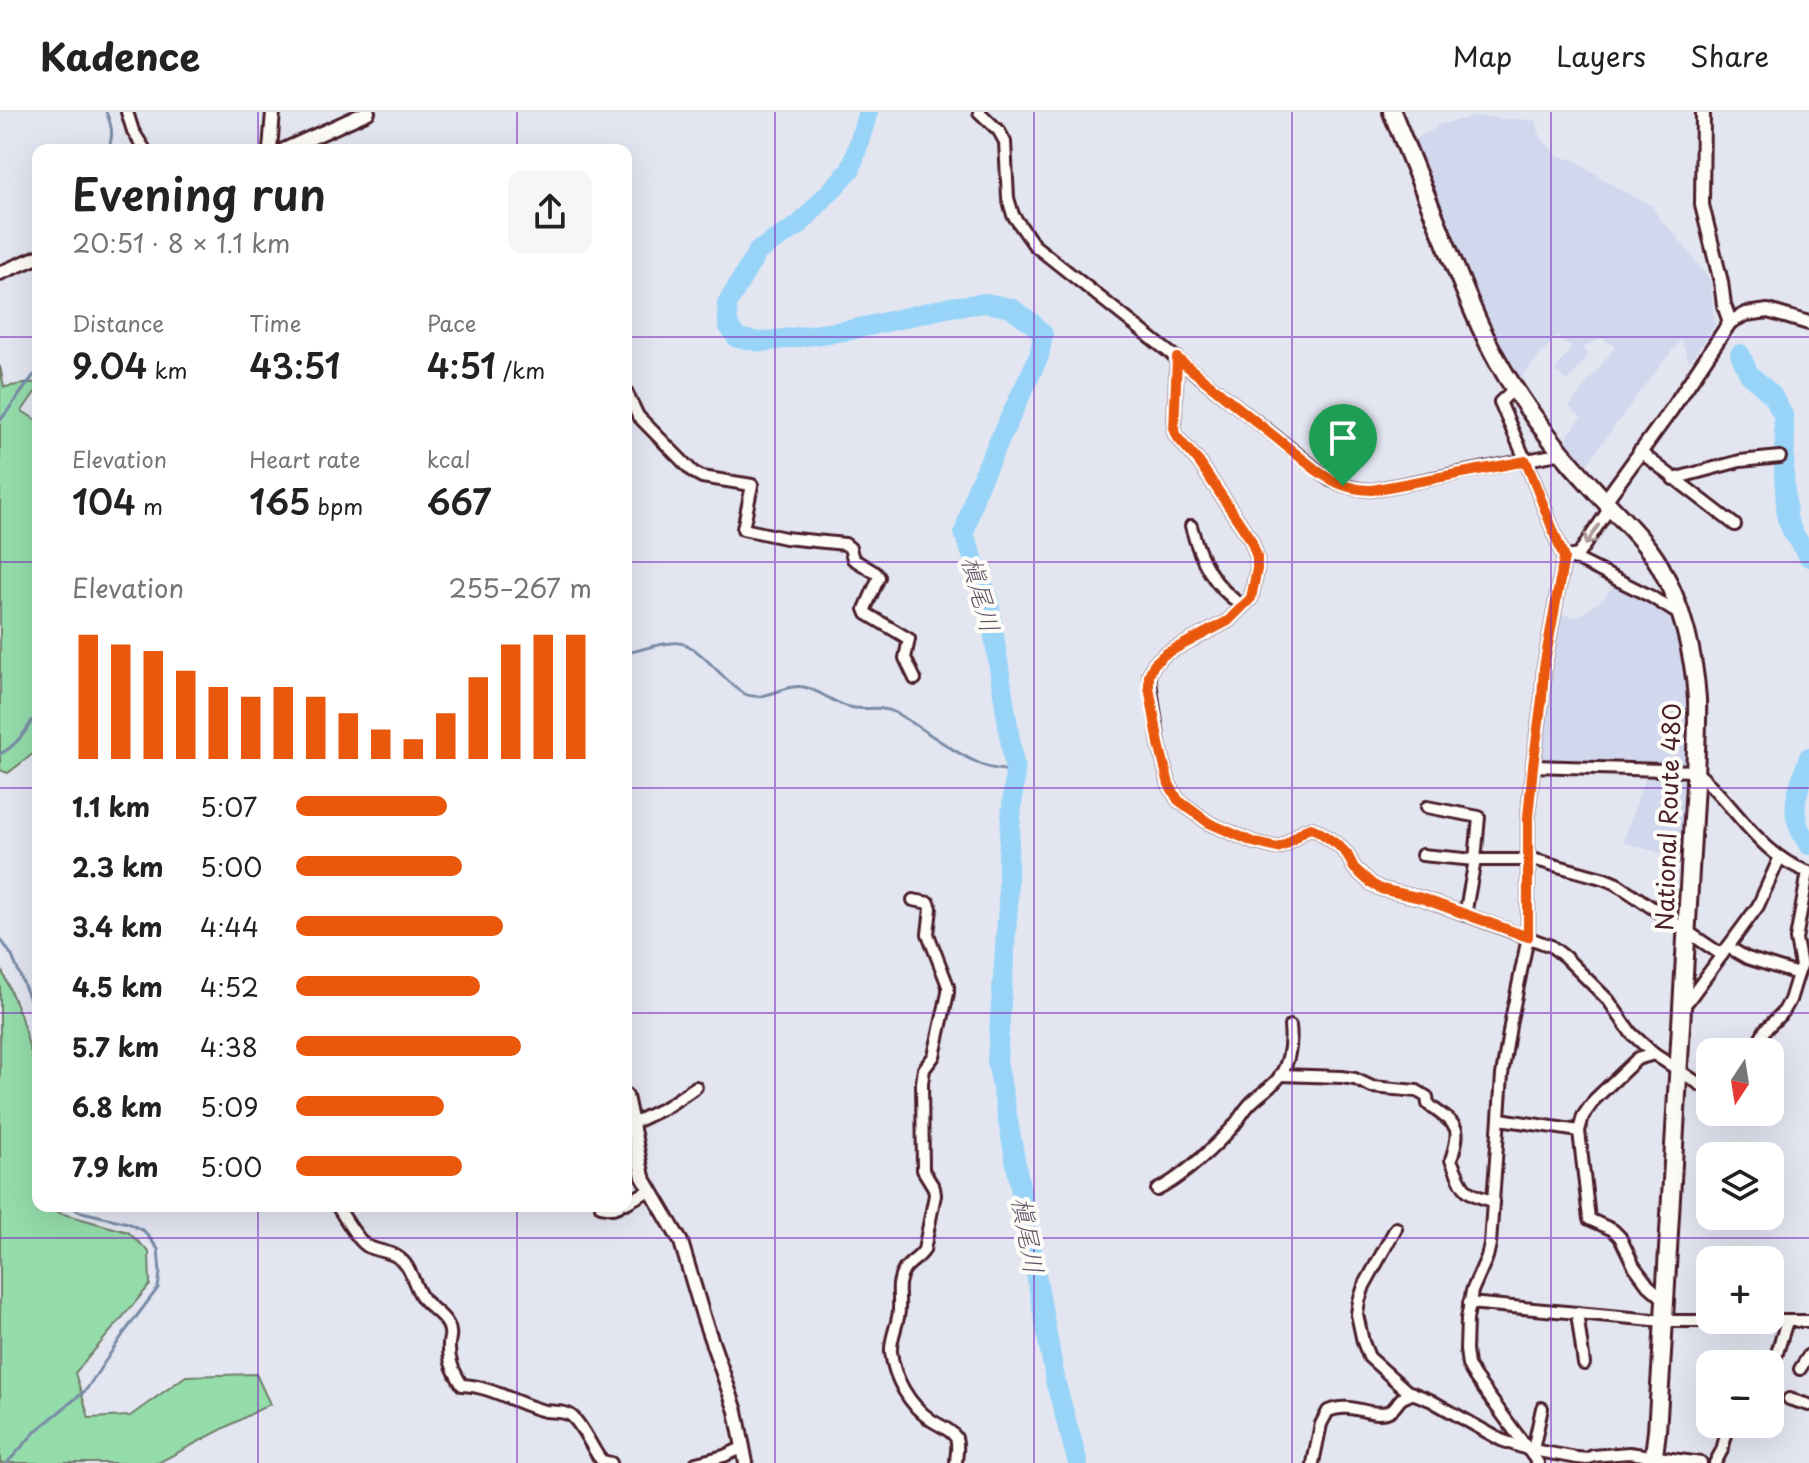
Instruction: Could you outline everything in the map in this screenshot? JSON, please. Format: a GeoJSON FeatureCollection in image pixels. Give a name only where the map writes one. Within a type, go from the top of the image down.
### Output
{"type":"FeatureCollection","features":[{"type":"Feature","properties":{"kind":"highway","name":"National Route 480"},"geometry":{"type":"LineString","coordinates":[[1392,112],[1475,316],[1494,355],[1514,389],[1563,453],[1659,565],[1688,641],[1694,673],[1697,728],[1664,1321],[1653,1459]]}},
{"type":"Feature","properties":{"kind":"street"},"geometry":{"type":"LineString","coordinates":[[127,112],[141,144]]}},
{"type":"Feature","properties":{"kind":"street"},"geometry":{"type":"LineString","coordinates":[[270,144],[273,112]]}},
{"type":"Feature","properties":{"kind":"street"},"geometry":{"type":"LineString","coordinates":[[297,144],[368,112]]}},
{"type":"Feature","properties":{"kind":"street"},"geometry":{"type":"LineString","coordinates":[[979,112],[999,131],[1005,142],[1008,198],[1013,215],[1034,245],[1330,480],[1343,486],[1372,490],[1563,453]]}},
{"type":"Feature","properties":{"kind":"street"},"geometry":{"type":"LineString","coordinates":[[1703,112],[1702,205],[1730,322]]}},
{"type":"Feature","properties":{"kind":"street"},"geometry":{"type":"LineString","coordinates":[[0,273],[32,260]]}},
{"type":"Feature","properties":{"kind":"street"},"geometry":{"type":"LineString","coordinates":[[1564,558],[1578,555],[1607,512],[1605,501],[1730,322],[1746,314],[1768,311],[1809,323]]}},
{"type":"Feature","properties":{"kind":"street"},"geometry":{"type":"LineString","coordinates":[[1177,358],[1176,436],[1199,462],[1251,540],[1257,557],[1251,598],[1228,621],[1165,654],[1154,664],[1149,675],[1159,744],[1169,784],[1178,800],[1209,823],[1253,842],[1277,848],[1311,828],[1338,845],[1354,868],[1381,889],[1421,898],[1551,946],[1609,1001],[1631,1033],[1654,1054],[1696,1082]]}},
{"type":"Feature","properties":{"kind":"street"},"geometry":{"type":"LineString","coordinates":[[1514,389],[1500,402],[1564,558],[1544,667],[1528,817],[1528,937],[1502,1075],[1490,1244],[1469,1303],[1466,1350],[1468,1365],[1474,1376],[1538,1463]]}},
{"type":"Feature","properties":{"kind":"street"},"geometry":{"type":"LineString","coordinates":[[632,404],[638,416],[693,472],[702,477],[752,485],[743,529],[785,538],[845,544],[850,548],[853,559],[876,573],[879,577],[865,609],[867,614],[909,639],[905,658],[915,679]]}},
{"type":"Feature","properties":{"kind":"street"},"geometry":{"type":"LineString","coordinates":[[1639,451],[1735,525]]}},
{"type":"Feature","properties":{"kind":"street"},"geometry":{"type":"LineString","coordinates":[[1673,479],[1740,461],[1780,457]]}},
{"type":"Feature","properties":{"kind":"street"},"geometry":{"type":"LineString","coordinates":[[1191,526],[1197,547],[1217,583],[1243,606]]}},
{"type":"Feature","properties":{"kind":"street"},"geometry":{"type":"LineString","coordinates":[[1564,558],[1578,560],[1650,596],[1681,616]]}},
{"type":"Feature","properties":{"kind":"street"},"geometry":{"type":"LineString","coordinates":[[1533,766],[1695,771],[1712,785],[1741,821],[1780,857],[1808,872],[1796,939],[1803,968],[1784,1011],[1760,1038]]}},
{"type":"Feature","properties":{"kind":"street"},"geometry":{"type":"LineString","coordinates":[[1427,807],[1479,817],[1465,915]]}},
{"type":"Feature","properties":{"kind":"street"},"geometry":{"type":"LineString","coordinates":[[1422,855],[1475,860],[1536,860],[1605,879],[1725,951],[1803,968]]}},
{"type":"Feature","properties":{"kind":"street"},"geometry":{"type":"LineString","coordinates":[[1683,1001],[1688,1001],[1758,906],[1780,857]]}},
{"type":"Feature","properties":{"kind":"street"},"geometry":{"type":"LineString","coordinates":[[913,900],[929,903],[931,908],[928,934],[948,993],[934,1056],[924,1069],[922,1083],[923,1170],[935,1195],[924,1250],[903,1270],[898,1285],[900,1309],[891,1350],[898,1376],[911,1402],[926,1417],[955,1437],[956,1463]]}},
{"type":"Feature","properties":{"kind":"street"},"geometry":{"type":"LineString","coordinates":[[1157,1190],[1170,1184],[1232,1129],[1251,1104],[1270,1089],[1290,1053],[1290,1026]]}},
{"type":"Feature","properties":{"kind":"street"},"geometry":{"type":"LineString","coordinates":[[1654,1054],[1637,1059],[1595,1099],[1583,1116],[1579,1131],[1589,1219],[1613,1230],[1620,1237],[1634,1266],[1648,1285],[1665,1300]]}},
{"type":"Feature","properties":{"kind":"street"},"geometry":{"type":"LineString","coordinates":[[1280,1075],[1342,1077],[1372,1087],[1417,1091],[1456,1127],[1459,1136],[1451,1160],[1463,1186],[1473,1196],[1493,1201]]}},
{"type":"Feature","properties":{"kind":"street"},"geometry":{"type":"LineString","coordinates":[[632,1124],[666,1107],[696,1087]]}},
{"type":"Feature","properties":{"kind":"street"},"geometry":{"type":"LineString","coordinates":[[1500,1119],[1579,1131]]}},
{"type":"Feature","properties":{"kind":"street"},"geometry":{"type":"LineString","coordinates":[[632,1128],[643,1177],[681,1242],[736,1411],[746,1463]]}},
{"type":"Feature","properties":{"kind":"street"},"geometry":{"type":"LineString","coordinates":[[632,1200],[650,1190]]}},
{"type":"Feature","properties":{"kind":"street"},"geometry":{"type":"LineString","coordinates":[[341,1212],[369,1247],[384,1250],[403,1262],[424,1301],[447,1322],[451,1332],[449,1359],[462,1385],[485,1387],[508,1399],[570,1415],[602,1461],[611,1463]]}},
{"type":"Feature","properties":{"kind":"street"},"geometry":{"type":"LineString","coordinates":[[1396,1228],[1364,1286],[1357,1314],[1369,1357],[1396,1382],[1501,1440],[1530,1449],[1587,1459],[1629,1453],[1653,1459],[1701,1463]]}},
{"type":"Feature","properties":{"kind":"street"},"geometry":{"type":"LineString","coordinates":[[1469,1303],[1664,1321],[1809,1321]]}},
{"type":"Feature","properties":{"kind":"street"},"geometry":{"type":"LineString","coordinates":[[1577,1313],[1584,1364]]}},
{"type":"Feature","properties":{"kind":"street"},"geometry":{"type":"LineString","coordinates":[[1778,1350],[1787,1321]]}},
{"type":"Feature","properties":{"kind":"street"},"geometry":{"type":"LineString","coordinates":[[1800,1369],[1809,1355]]}},
{"type":"Feature","properties":{"kind":"street"},"geometry":{"type":"LineString","coordinates":[[1313,1463],[1321,1424],[1328,1411],[1351,1407],[1389,1412],[1402,1398],[1413,1393]]}},
{"type":"Feature","properties":{"kind":"street"},"geometry":{"type":"LineString","coordinates":[[1789,1399],[1809,1405]]}},
{"type":"Feature","properties":{"kind":"street"},"geometry":{"type":"LineString","coordinates":[[1530,1449],[1542,1408]]}},
{"type":"Feature","properties":{"kind":"street"},"geometry":{"type":"LineString","coordinates":[[1715,1463],[1725,1438]]}},
{"type":"Feature","properties":{"kind":"street"},"geometry":{"type":"LineString","coordinates":[[696,1463],[742,1448]]}},
{"type":"Feature","properties":{"kind":"shaded area"},"geometry":{"type":"Polygon","coordinates":[[[1477,116],[1536,120],[1539,133],[1557,156],[1574,160],[1651,205],[1710,280],[1715,325],[1689,362],[1681,340],[1587,464],[1565,441],[1581,417],[1569,407],[1615,347],[1602,338],[1586,346],[1583,349],[1589,354],[1568,381],[1554,371],[1572,348],[1557,336],[1519,380],[1485,317],[1414,140],[1438,125],[1477,116]]]}},
{"type":"Feature","properties":{"kind":"shaded area"},"geometry":{"type":"Polygon","coordinates":[[[1615,583],[1649,600],[1676,621],[1690,692],[1685,828],[1666,855],[1623,842],[1648,769],[1536,764],[1557,614],[1578,617],[1604,598],[1615,583]]]}},
{"type":"Feature","properties":{"kind":"green space"},"geometry":{"type":"Polygon","coordinates":[[[0,366],[4,387],[32,383],[32,397],[22,411],[32,417],[32,755],[8,773],[0,770],[0,366]]]}},
{"type":"Feature","properties":{"kind":"green space"},"geometry":{"type":"Polygon","coordinates":[[[0,966],[20,1014],[32,1057],[32,1212],[56,1212],[128,1232],[149,1252],[150,1285],[75,1373],[89,1418],[130,1416],[186,1376],[256,1374],[270,1404],[158,1463],[0,1463],[0,966]]]}},
{"type":"Feature","properties":{"kind":"waterway"},"geometry":{"type":"LineString","coordinates":[[106,112],[112,131],[110,144]]}},
{"type":"Feature","properties":{"kind":"waterway","name":"槇尾川"},"geometry":{"type":"LineString","coordinates":[[868,112],[851,169],[799,225],[758,251],[727,304],[728,325],[737,338],[761,342],[851,330],[950,307],[986,303],[1011,308],[1043,334],[1039,356],[977,488],[964,534],[988,597],[1015,771],[997,1060],[1056,1384],[1078,1463]]}},
{"type":"Feature","properties":{"kind":"waterway"},"geometry":{"type":"LineString","coordinates":[[1740,354],[1749,374],[1772,395],[1783,415],[1787,518],[1809,557]]}},
{"type":"Feature","properties":{"kind":"waterway"},"geometry":{"type":"LineString","coordinates":[[0,421],[32,378]]}},
{"type":"Feature","properties":{"kind":"waterway"},"geometry":{"type":"LineString","coordinates":[[632,652],[668,643],[687,645],[745,694],[760,696],[804,687],[847,707],[880,708],[907,720],[973,761],[992,768],[1015,771]]}},
{"type":"Feature","properties":{"kind":"waterway"},"geometry":{"type":"LineString","coordinates":[[0,754],[17,741],[32,720]]}},
{"type":"Feature","properties":{"kind":"waterway"},"geometry":{"type":"LineString","coordinates":[[1809,757],[1796,802],[1797,823],[1809,845]]}},
{"type":"Feature","properties":{"kind":"waterway"},"geometry":{"type":"LineString","coordinates":[[0,938],[12,956],[32,1004]]}},
{"type":"Feature","properties":{"kind":"waterway"},"geometry":{"type":"LineString","coordinates":[[7,1463],[37,1430],[86,1390],[158,1288],[158,1249],[144,1231],[128,1223],[82,1212]]}},
{"type":"Feature","properties":{"kind":"route"},"geometry":{"type":"LineString","coordinates":[[1177,358],[1316,470],[1343,486],[1372,490],[1526,461],[1564,558],[1544,667],[1528,817],[1528,937],[1421,898],[1381,889],[1354,868],[1338,845],[1311,828],[1277,848],[1235,836],[1193,813],[1178,800],[1169,784],[1159,744],[1149,675],[1154,664],[1165,654],[1228,621],[1251,598],[1257,569],[1257,557],[1251,540],[1199,462],[1174,431],[1177,358]]}}]}
